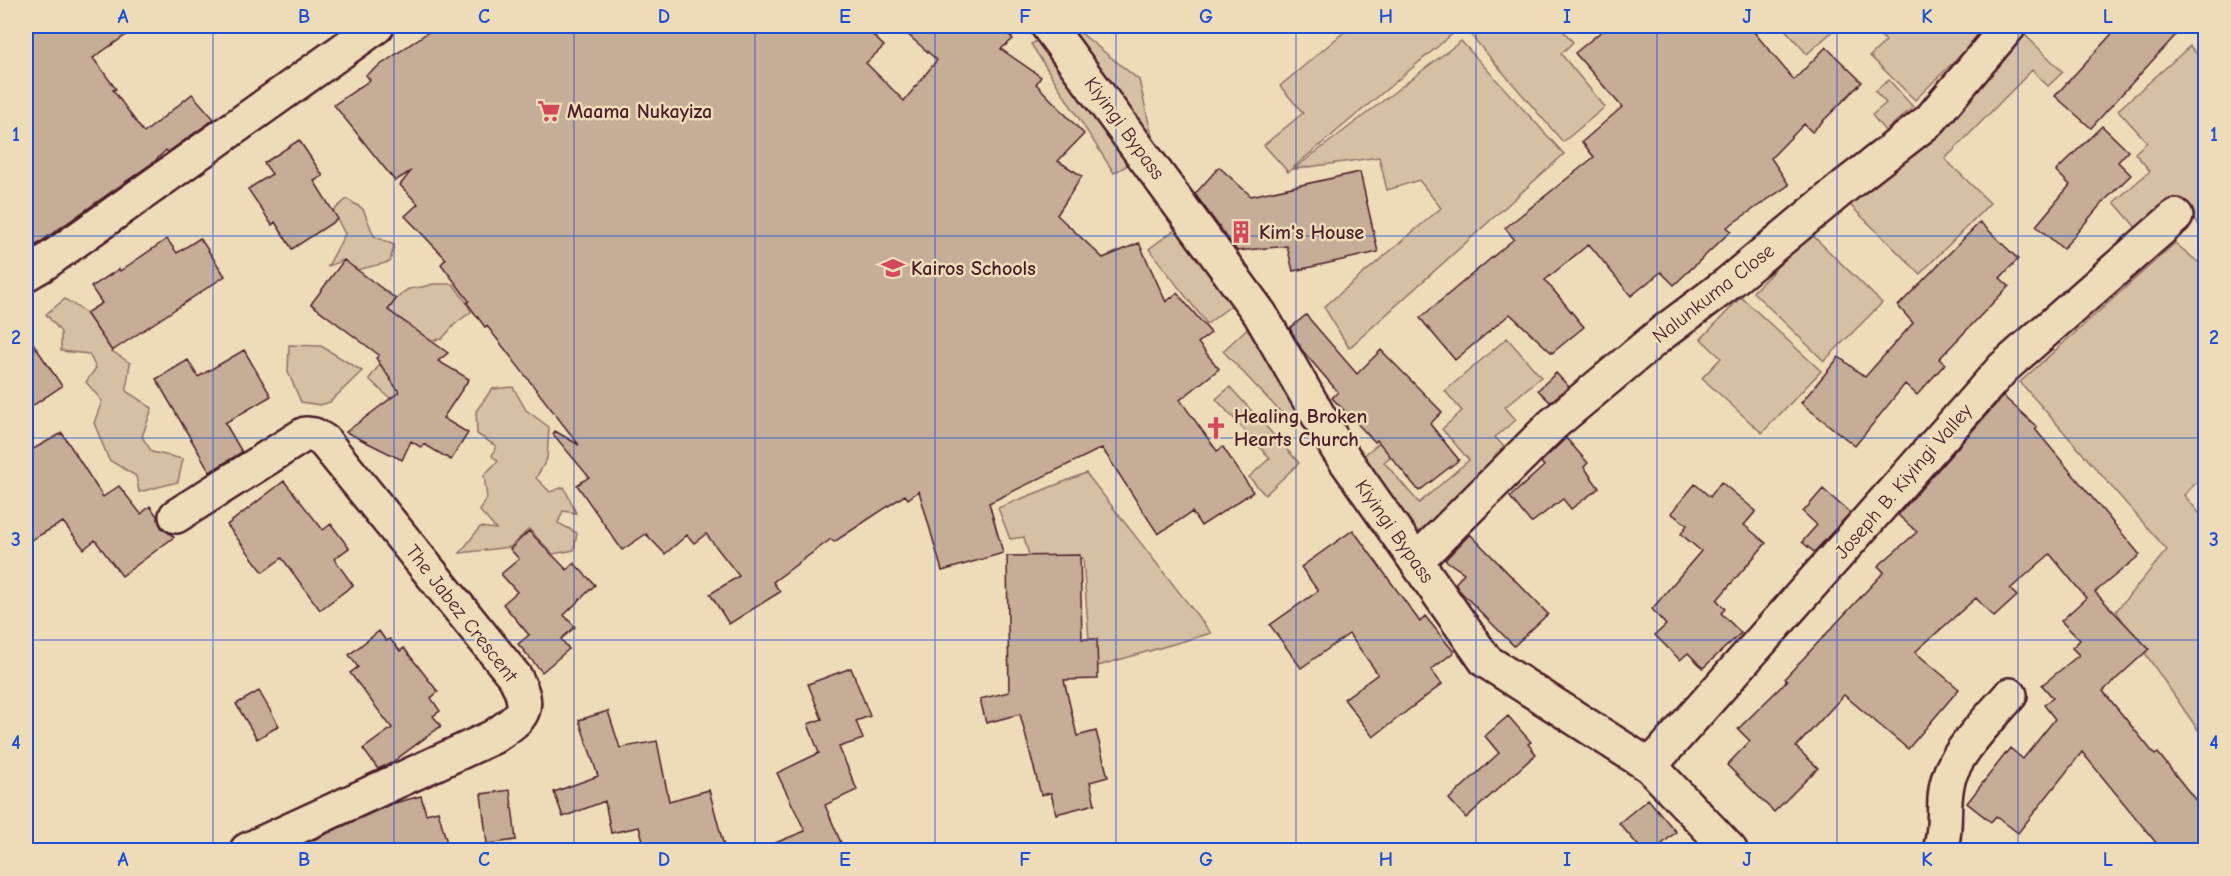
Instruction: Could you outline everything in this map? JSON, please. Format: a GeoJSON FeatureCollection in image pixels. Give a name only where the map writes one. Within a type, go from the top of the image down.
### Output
{"type":"FeatureCollection","features":[{"type":"Feature","properties":{"kind":"street"},"geometry":{"type":"LineString","coordinates":[[26,274],[377,26]]}},
{"type":"Feature","properties":{"kind":"street","name":"Kiyingi Bypass"},"geometry":{"type":"LineString","coordinates":[[1048,26],[1260,314],[1337,448],[1486,661],[1650,766],[1730,850]]}},
{"type":"Feature","properties":{"kind":"street","name":"Nalunkuma Close"},"geometry":{"type":"LineString","coordinates":[[1416,561],[1552,425],[1661,334],[1726,285],[1845,186],[1930,120],[2009,26]]}},
{"type":"Feature","properties":{"kind":"street","name":"Joseph B. Kiyingi Valley"},"geometry":{"type":"LineString","coordinates":[[1650,766],[2003,368],[2176,216]]}},
{"type":"Feature","properties":{"kind":"street","name":"The Jabez Crescent"},"geometry":{"type":"LineString","coordinates":[[176,516],[305,434],[314,435],[324,441],[515,676],[523,693],[524,708],[516,721],[493,737],[247,850]]}},
{"type":"Feature","properties":{"kind":"street"},"geometry":{"type":"LineString","coordinates":[[1940,850],[1944,839],[1949,776],[1963,750],[2010,695]]}},
{"type":"Feature","properties":{"kind":"shaded area"},"geometry":{"type":"Polygon","coordinates":[[[1065,26],[1072,26],[1139,80],[1155,149],[1114,173],[1031,44],[1065,26]]]}},
{"type":"Feature","properties":{"kind":"shaded area"},"geometry":{"type":"Polygon","coordinates":[[[1349,26],[1462,26],[1288,172],[1264,145],[1303,113],[1280,86],[1349,26]]]}},
{"type":"Feature","properties":{"kind":"shaded area"},"geometry":{"type":"Polygon","coordinates":[[[1463,26],[1559,26],[1573,42],[1561,54],[1605,107],[1563,142],[1463,26]]]}},
{"type":"Feature","properties":{"kind":"shaded area"},"geometry":{"type":"Polygon","coordinates":[[[1782,26],[1832,26],[1835,29],[1807,54],[1782,26]]]}},
{"type":"Feature","properties":{"kind":"shaded area"},"geometry":{"type":"Polygon","coordinates":[[[1870,26],[1990,26],[1915,100],[1870,56],[1886,41],[1870,26]]]}},
{"type":"Feature","properties":{"kind":"shaded area"},"geometry":{"type":"Polygon","coordinates":[[[2023,33],[2063,72],[2048,86],[2032,70],[1945,159],[1990,203],[1920,274],[1850,205],[2023,33]]]}},
{"type":"Feature","properties":{"kind":"shaded area"},"geometry":{"type":"Polygon","coordinates":[[[1461,41],[1564,154],[1349,348],[1324,307],[1441,208],[1419,180],[1387,190],[1379,157],[1294,169],[1461,41]]]}},
{"type":"Feature","properties":{"kind":"shaded area"},"geometry":{"type":"Polygon","coordinates":[[[2190,46],[2205,64],[2205,232],[2176,199],[2139,231],[2114,202],[2150,171],[2135,153],[2147,142],[2118,110],[2190,46]]]}},
{"type":"Feature","properties":{"kind":"shaded area"},"geometry":{"type":"Polygon","coordinates":[[[1889,80],[1913,107],[1885,131],[1872,115],[1886,103],[1875,91],[1889,80]]]}},
{"type":"Feature","properties":{"kind":"shaded area"},"geometry":{"type":"Polygon","coordinates":[[[347,199],[363,209],[374,236],[394,245],[390,262],[357,270],[344,260],[328,266],[345,234],[333,211],[347,199]]]}},
{"type":"Feature","properties":{"kind":"shaded area"},"geometry":{"type":"Polygon","coordinates":[[[1184,223],[1241,298],[1207,324],[1149,249],[1184,223]]]}},
{"type":"Feature","properties":{"kind":"shaded area"},"geometry":{"type":"Polygon","coordinates":[[[1810,233],[1882,303],[1824,361],[1753,292],[1810,233]]]}},
{"type":"Feature","properties":{"kind":"shaded area"},"geometry":{"type":"Polygon","coordinates":[[[2175,243],[2205,268],[2205,474],[2184,495],[2205,520],[2205,740],[2116,611],[2167,550],[2020,382],[2175,243]]]}},
{"type":"Feature","properties":{"kind":"shaded area"},"geometry":{"type":"Polygon","coordinates":[[[433,284],[453,284],[471,312],[455,324],[442,339],[423,341],[403,408],[369,379],[409,325],[388,310],[406,290],[433,284]]]}},
{"type":"Feature","properties":{"kind":"shaded area"},"geometry":{"type":"Polygon","coordinates":[[[1741,297],[1821,371],[1762,433],[1702,378],[1721,358],[1701,339],[1741,297]]]}},
{"type":"Feature","properties":{"kind":"shaded area"},"geometry":{"type":"Polygon","coordinates":[[[65,299],[86,313],[112,351],[130,363],[126,391],[152,408],[142,437],[152,452],[183,459],[178,482],[139,492],[136,476],[109,460],[94,423],[102,401],[86,382],[96,368],[89,354],[61,351],[61,332],[46,314],[65,299]]]}},
{"type":"Feature","properties":{"kind":"shaded area"},"geometry":{"type":"Polygon","coordinates":[[[1257,319],[1324,392],[1291,423],[1223,351],[1257,319]]]}},
{"type":"Feature","properties":{"kind":"shaded area"},"geometry":{"type":"Polygon","coordinates":[[[1507,338],[1541,377],[1505,407],[1516,420],[1495,437],[1513,457],[1402,550],[1339,476],[1403,423],[1414,437],[1384,462],[1419,503],[1469,460],[1442,429],[1462,411],[1445,391],[1507,338]]]}},
{"type":"Feature","properties":{"kind":"shaded area"},"geometry":{"type":"Polygon","coordinates":[[[289,345],[321,346],[362,371],[330,402],[320,405],[301,402],[288,372],[289,345]]]}},
{"type":"Feature","properties":{"kind":"shaded area"},"geometry":{"type":"Polygon","coordinates":[[[513,387],[526,410],[549,427],[547,459],[536,478],[550,492],[564,487],[576,513],[563,511],[558,523],[577,533],[574,550],[553,554],[529,529],[510,547],[460,553],[480,527],[496,529],[480,511],[487,498],[484,475],[498,461],[492,456],[496,446],[477,434],[476,411],[492,389],[513,387]]]}},
{"type":"Feature","properties":{"kind":"shaded area"},"geometry":{"type":"Polygon","coordinates":[[[1230,387],[1299,463],[1265,495],[1249,477],[1270,458],[1216,399],[1230,387]]]}},
{"type":"Feature","properties":{"kind":"shaded area"},"geometry":{"type":"Polygon","coordinates":[[[1086,473],[1211,633],[1091,668],[1083,558],[1030,559],[1024,537],[1010,539],[998,508],[1086,473]]]}},
{"type":"Feature","properties":{"kind":"building"},"geometry":{"type":"Polygon","coordinates":[[[26,26],[139,26],[93,58],[144,133],[192,94],[214,119],[168,152],[166,150],[155,161],[26,252],[26,26]]]}},
{"type":"Feature","properties":{"kind":"building"},"geometry":{"type":"Polygon","coordinates":[[[437,26],[863,26],[884,46],[866,63],[904,101],[937,60],[898,26],[1001,26],[1013,39],[1001,49],[1041,77],[1036,84],[1084,134],[1058,161],[1082,176],[1057,215],[1103,258],[1139,243],[1166,302],[1177,293],[1211,333],[1198,343],[1219,369],[1180,400],[1217,451],[1223,447],[1253,492],[1201,526],[1192,512],[1158,534],[1102,448],[989,503],[1003,553],[942,571],[919,491],[908,499],[905,495],[834,542],[831,539],[773,582],[780,592],[729,624],[710,594],[739,576],[706,534],[694,543],[687,535],[665,554],[646,534],[622,550],[577,485],[589,477],[553,434],[555,431],[579,445],[467,303],[469,301],[441,264],[446,259],[405,216],[418,204],[400,185],[411,171],[395,181],[334,105],[370,80],[366,75],[437,26]]]}},
{"type":"Feature","properties":{"kind":"building"},"geometry":{"type":"Polygon","coordinates":[[[1608,26],[1749,26],[1794,80],[1826,47],[1862,82],[1812,132],[1804,124],[1771,158],[1789,185],[1727,227],[1731,231],[1674,285],[1661,272],[1631,296],[1589,244],[1545,280],[1584,327],[1552,353],[1510,314],[1455,360],[1420,318],[1514,239],[1505,228],[1594,157],[1582,142],[1622,107],[1575,53],[1608,26]]]}},
{"type":"Feature","properties":{"kind":"building"},"geometry":{"type":"Polygon","coordinates":[[[2119,26],[2184,26],[2091,128],[2055,96],[2119,26]]]}},
{"type":"Feature","properties":{"kind":"building"},"geometry":{"type":"Polygon","coordinates":[[[2102,126],[2128,151],[2118,162],[2131,175],[2102,203],[2063,249],[2036,226],[2070,185],[2056,171],[2102,126]]]}},
{"type":"Feature","properties":{"kind":"building"},"geometry":{"type":"Polygon","coordinates":[[[299,140],[323,176],[314,181],[338,219],[292,249],[275,222],[272,225],[248,189],[272,174],[264,163],[299,140]]]}},
{"type":"Feature","properties":{"kind":"building"},"geometry":{"type":"Polygon","coordinates":[[[1219,167],[1251,196],[1360,172],[1378,252],[1293,271],[1287,246],[1237,251],[1195,194],[1219,167]]]}},
{"type":"Feature","properties":{"kind":"building"},"geometry":{"type":"Polygon","coordinates":[[[1980,222],[2018,259],[2000,278],[2009,286],[1939,359],[1945,364],[1917,395],[1905,384],[1855,446],[1801,403],[1839,357],[1865,377],[1913,323],[1898,306],[1980,222]]]}},
{"type":"Feature","properties":{"kind":"building"},"geometry":{"type":"Polygon","coordinates":[[[200,238],[225,276],[112,351],[86,313],[102,303],[91,287],[119,269],[120,271],[167,239],[177,253],[200,238]]]}},
{"type":"Feature","properties":{"kind":"building"},"geometry":{"type":"Polygon","coordinates":[[[344,260],[396,299],[388,310],[448,353],[438,361],[469,379],[443,418],[468,433],[451,460],[424,444],[422,448],[411,441],[402,460],[346,432],[399,392],[376,358],[379,355],[311,304],[344,260]]]}},
{"type":"Feature","properties":{"kind":"building"},"geometry":{"type":"Polygon","coordinates":[[[1306,315],[1357,374],[1381,350],[1442,412],[1430,424],[1459,460],[1419,491],[1377,440],[1375,442],[1332,398],[1338,392],[1302,350],[1290,328],[1306,315]]]}},
{"type":"Feature","properties":{"kind":"building"},"geometry":{"type":"Polygon","coordinates":[[[26,333],[62,386],[26,410],[26,333]]]}},
{"type":"Feature","properties":{"kind":"building"},"geometry":{"type":"Polygon","coordinates":[[[244,350],[271,396],[225,423],[242,452],[210,472],[156,379],[188,360],[198,377],[244,350]]]}},
{"type":"Feature","properties":{"kind":"building"},"geometry":{"type":"Polygon","coordinates":[[[1556,373],[1569,387],[1550,402],[1538,390],[1556,373]]]}},
{"type":"Feature","properties":{"kind":"building"},"geometry":{"type":"Polygon","coordinates":[[[2003,396],[2037,427],[2035,429],[2140,555],[2095,592],[2149,649],[2103,691],[2155,755],[2158,753],[2205,812],[2205,850],[2162,850],[2082,752],[2018,833],[1996,816],[1991,822],[1967,803],[2010,748],[2023,759],[2055,719],[2044,705],[2053,698],[2042,685],[2079,655],[2072,648],[2080,640],[2061,621],[2086,598],[2050,554],[2010,589],[2017,596],[1994,617],[1976,598],[1915,652],[1959,689],[1908,749],[1844,695],[1796,747],[1818,768],[1774,812],[1727,765],[1750,741],[1738,729],[1787,681],[1785,678],[1884,572],[1878,566],[1917,532],[1898,515],[2003,396]]]}},
{"type":"Feature","properties":{"kind":"building"},"geometry":{"type":"Polygon","coordinates":[[[62,433],[103,497],[119,486],[141,514],[150,506],[161,527],[174,537],[122,576],[95,540],[84,549],[63,522],[26,543],[26,453],[62,433]]]}},
{"type":"Feature","properties":{"kind":"building"},"geometry":{"type":"Polygon","coordinates":[[[1566,438],[1588,463],[1584,467],[1599,488],[1571,509],[1563,499],[1531,523],[1510,497],[1544,466],[1541,462],[1566,438]]]}},
{"type":"Feature","properties":{"kind":"building"},"geometry":{"type":"Polygon","coordinates":[[[284,481],[323,530],[331,524],[349,548],[334,559],[353,585],[320,610],[282,558],[263,572],[227,525],[284,481]]]}},
{"type":"Feature","properties":{"kind":"building"},"geometry":{"type":"Polygon","coordinates":[[[1721,482],[1756,511],[1744,525],[1766,543],[1717,600],[1725,609],[1721,613],[1741,633],[1703,668],[1688,653],[1680,660],[1655,635],[1666,625],[1652,609],[1701,551],[1681,534],[1687,525],[1671,513],[1695,484],[1710,497],[1721,482]]]}},
{"type":"Feature","properties":{"kind":"building"},"geometry":{"type":"Polygon","coordinates":[[[1823,489],[1850,513],[1814,552],[1802,542],[1817,525],[1803,512],[1823,489]]]}},
{"type":"Feature","properties":{"kind":"building"},"geometry":{"type":"Polygon","coordinates":[[[1353,530],[1420,622],[1425,616],[1454,652],[1431,670],[1442,684],[1373,737],[1344,699],[1378,674],[1349,634],[1301,668],[1270,625],[1318,591],[1301,567],[1353,530]]]}},
{"type":"Feature","properties":{"kind":"building"},"geometry":{"type":"Polygon","coordinates":[[[529,531],[567,570],[574,563],[595,585],[564,615],[575,627],[561,639],[569,649],[542,672],[518,644],[529,635],[503,604],[517,592],[501,574],[519,559],[510,549],[529,531]]]}},
{"type":"Feature","properties":{"kind":"building"},"geometry":{"type":"Polygon","coordinates":[[[1470,534],[1548,614],[1514,646],[1459,590],[1455,584],[1464,573],[1445,560],[1470,534]]]}},
{"type":"Feature","properties":{"kind":"building"},"geometry":{"type":"Polygon","coordinates":[[[1080,555],[1082,639],[1097,639],[1098,679],[1064,680],[1077,736],[1096,731],[1108,777],[1090,782],[1095,804],[1056,814],[1051,793],[1041,795],[1020,714],[986,723],[980,699],[1009,692],[1007,556],[1080,555]]]}},
{"type":"Feature","properties":{"kind":"building"},"geometry":{"type":"Polygon","coordinates":[[[379,631],[386,641],[390,639],[400,651],[404,648],[438,692],[431,698],[440,711],[433,716],[441,726],[391,763],[378,769],[363,749],[392,728],[350,673],[358,667],[349,655],[379,631]]]}},
{"type":"Feature","properties":{"kind":"building"},"geometry":{"type":"Polygon","coordinates":[[[851,668],[870,716],[856,721],[863,739],[839,747],[857,790],[825,805],[844,850],[761,850],[805,831],[777,773],[819,753],[808,724],[822,719],[808,684],[851,668]]]}},
{"type":"Feature","properties":{"kind":"building"},"geometry":{"type":"Polygon","coordinates":[[[259,691],[279,726],[257,739],[236,704],[259,691]]]}},
{"type":"Feature","properties":{"kind":"building"},"geometry":{"type":"Polygon","coordinates":[[[608,711],[620,748],[657,741],[669,801],[709,790],[725,850],[646,850],[639,827],[611,833],[605,801],[563,817],[554,792],[598,776],[579,720],[608,711]]]}},
{"type":"Feature","properties":{"kind":"building"},"geometry":{"type":"Polygon","coordinates":[[[1508,716],[1531,742],[1528,744],[1536,754],[1466,818],[1449,799],[1499,753],[1485,736],[1508,716]]]}},
{"type":"Feature","properties":{"kind":"building"},"geometry":{"type":"Polygon","coordinates":[[[510,790],[516,840],[487,844],[481,794],[510,790]]]}},
{"type":"Feature","properties":{"kind":"building"},"geometry":{"type":"Polygon","coordinates":[[[421,796],[426,814],[438,811],[449,850],[291,850],[391,804],[421,796]]]}},
{"type":"Feature","properties":{"kind":"building"},"geometry":{"type":"Polygon","coordinates":[[[1648,799],[1676,832],[1655,850],[1642,850],[1619,823],[1648,799]]]}},
{"type":"Feature","properties":{"kind":"place","name":"Maama Nukayiza"},"geometry":{"type":"Point","coordinates":[549,111]}},
{"type":"Feature","properties":{"kind":"place","name":"Kim's House"},"geometry":{"type":"Point","coordinates":[1241,232]}},
{"type":"Feature","properties":{"kind":"place","name":"Kairos Schools"},"geometry":{"type":"Point","coordinates":[893,268]}},
{"type":"Feature","properties":{"kind":"place","name":"Healing Broken Hearts Church"},"geometry":{"type":"Point","coordinates":[1216,428]}}]}
